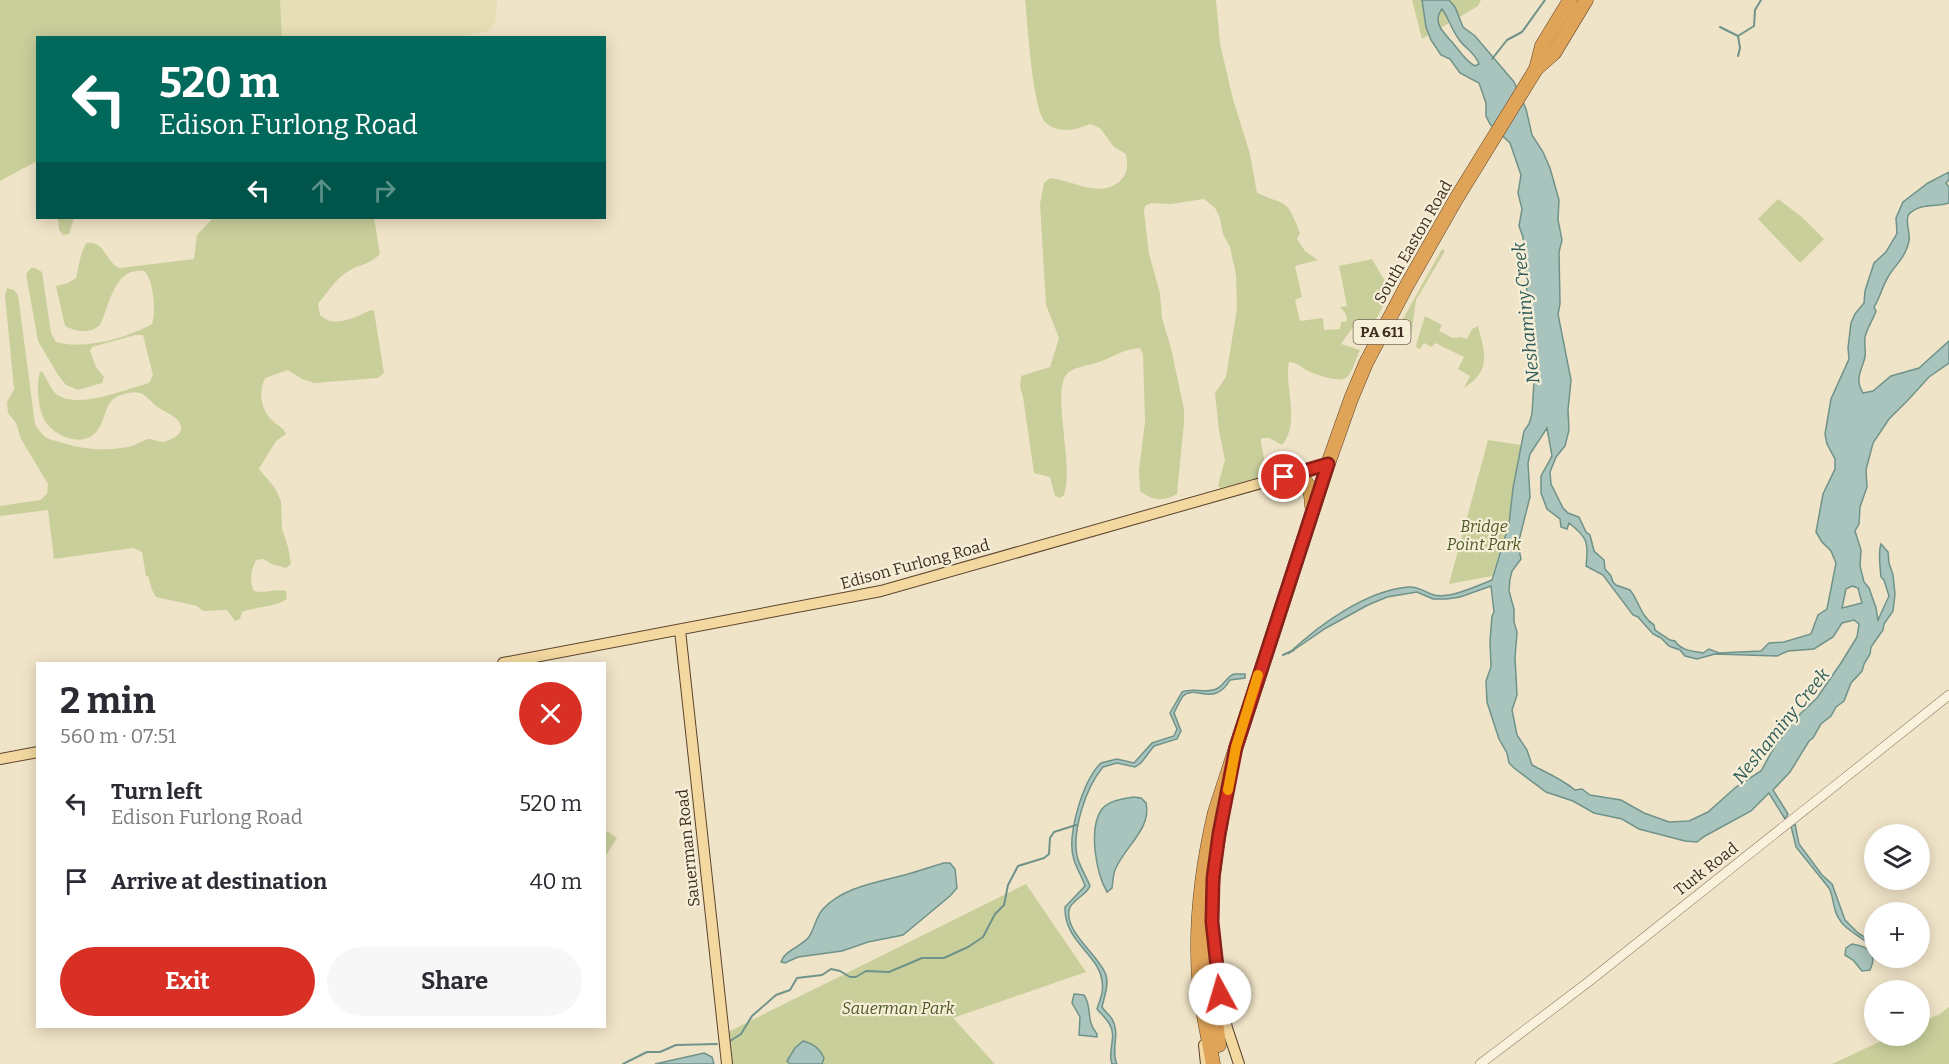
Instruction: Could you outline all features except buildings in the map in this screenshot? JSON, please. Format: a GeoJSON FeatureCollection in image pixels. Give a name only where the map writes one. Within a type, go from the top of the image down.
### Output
{"type":"FeatureCollection","features":[{"type":"Feature","properties":{"kind":"highway","name":"South Easton Road"},"geometry":{"type":"LineString","coordinates":[[1533,74],[1542,46],[1570,0]]}},
{"type":"Feature","properties":{"kind":"highway","name":"South Easton Road"},"geometry":{"type":"LineString","coordinates":[[1201,994],[1198,921],[1207,847],[1215,812],[1311,514],[1351,399],[1373,350],[1407,285],[1478,161],[1533,74],[1554,53],[1586,0]]}},
{"type":"Feature","properties":{"kind":"highway"},"geometry":{"type":"LineString","coordinates":[[1284,477],[1298,477],[1308,485],[1311,514]]}},
{"type":"Feature","properties":{"kind":"highway","name":"South Easton Road"},"geometry":{"type":"LineString","coordinates":[[1212,922],[1214,866],[1236,747]]}},
{"type":"Feature","properties":{"kind":"highway","name":"PA 611"},"geometry":{"type":"LineString","coordinates":[[1212,922],[1210,957],[1212,990],[1222,1064]]}},
{"type":"Feature","properties":{"kind":"highway","name":"PA 611"},"geometry":{"type":"LineString","coordinates":[[1201,994],[1213,1064]]}},
{"type":"Feature","properties":{"kind":"main road","name":"Edison Furlong Road"},"geometry":{"type":"LineString","coordinates":[[508,662],[891,589],[1328,464]]}},
{"type":"Feature","properties":{"kind":"main road","name":"Sauerman Road"},"geometry":{"type":"LineString","coordinates":[[680,630],[727,1064]]}},
{"type":"Feature","properties":{"kind":"main road"},"geometry":{"type":"LineString","coordinates":[[0,759],[36,752]]}},
{"type":"Feature","properties":{"kind":"main road","name":"South Easton Road"},"geometry":{"type":"LineString","coordinates":[[1212,922],[1223,1014],[1239,1064]]}},
{"type":"Feature","properties":{"kind":"main road","name":"South Easton Road"},"geometry":{"type":"LineString","coordinates":[[1201,994],[1206,1064]]}},
{"type":"Feature","properties":{"kind":"street","name":"Turk Road"},"geometry":{"type":"LineString","coordinates":[[1480,1064],[1949,695]]}},
{"type":"Feature","properties":{"kind":"shaded area"},"geometry":{"type":"Polygon","coordinates":[[[280,0],[497,0],[495,23],[487,31],[465,36],[282,36],[280,0]]]}},
{"type":"Feature","properties":{"kind":"green space"},"geometry":{"type":"Polygon","coordinates":[[[0,0],[280,0],[282,36],[36,36],[36,162],[0,181],[0,0]]]}},
{"type":"Feature","properties":{"kind":"green space"},"geometry":{"type":"Polygon","coordinates":[[[1025,0],[1216,0],[1220,44],[1233,99],[1250,154],[1257,193],[1289,209],[1300,233],[1297,239],[1305,251],[1318,260],[1295,266],[1302,297],[1295,300],[1300,321],[1323,318],[1324,330],[1340,329],[1341,322],[1347,321],[1346,314],[1340,307],[1347,306],[1339,266],[1372,259],[1389,285],[1390,293],[1374,323],[1353,327],[1341,344],[1360,350],[1347,377],[1344,379],[1327,378],[1289,362],[1291,415],[1288,436],[1282,445],[1269,438],[1261,438],[1265,464],[1260,479],[1220,488],[1218,485],[1225,460],[1215,393],[1226,377],[1237,308],[1236,275],[1220,218],[1215,208],[1204,199],[1171,204],[1151,203],[1145,206],[1144,211],[1149,254],[1160,293],[1162,318],[1184,409],[1177,494],[1158,499],[1149,497],[1140,491],[1139,470],[1145,422],[1143,354],[1140,348],[1076,368],[1066,375],[1062,384],[1061,398],[1067,466],[1064,495],[1060,498],[1055,496],[1050,477],[1034,473],[1020,387],[1021,376],[1050,367],[1059,338],[1046,305],[1040,204],[1044,183],[1050,178],[1086,187],[1112,186],[1123,178],[1127,162],[1126,154],[1114,147],[1100,128],[1090,124],[1062,130],[1046,123],[1041,115],[1034,84],[1025,0]]]}},
{"type":"Feature","properties":{"kind":"green space"},"geometry":{"type":"Polygon","coordinates":[[[1412,0],[1481,0],[1478,6],[1422,39],[1412,0]]]}},
{"type":"Feature","properties":{"kind":"green space"},"geometry":{"type":"Polygon","coordinates":[[[1778,199],[1802,217],[1824,239],[1800,263],[1758,219],[1778,199]]]}},
{"type":"Feature","properties":{"kind":"green space"},"geometry":{"type":"Polygon","coordinates":[[[58,219],[74,219],[69,234],[63,235],[59,230],[58,219]]]}},
{"type":"Feature","properties":{"kind":"green space"},"geometry":{"type":"Polygon","coordinates":[[[212,219],[374,219],[380,254],[343,275],[318,304],[320,315],[332,321],[345,320],[371,310],[374,311],[384,373],[378,378],[314,383],[288,370],[265,378],[261,396],[264,408],[270,419],[283,428],[286,434],[276,441],[259,469],[275,488],[281,501],[282,529],[291,564],[286,568],[263,559],[256,560],[251,579],[254,591],[286,591],[287,599],[242,612],[240,619],[235,621],[227,610],[203,611],[197,606],[156,597],[148,576],[146,576],[142,552],[133,548],[54,559],[48,510],[0,516],[0,506],[40,500],[47,494],[48,484],[21,439],[16,423],[8,413],[7,402],[14,389],[5,295],[7,288],[14,290],[18,295],[35,424],[43,435],[69,445],[93,449],[128,447],[149,439],[165,441],[174,438],[180,432],[180,423],[145,396],[136,392],[121,395],[110,402],[98,430],[87,438],[80,440],[65,437],[47,423],[41,412],[38,394],[38,382],[42,371],[54,392],[63,398],[74,400],[114,394],[149,383],[153,375],[143,335],[135,335],[92,347],[90,351],[96,367],[104,377],[102,383],[78,390],[66,385],[38,341],[26,274],[31,268],[42,272],[51,333],[56,342],[92,344],[130,334],[152,324],[154,305],[152,288],[147,275],[144,271],[134,271],[126,275],[114,289],[100,325],[92,330],[83,331],[65,326],[56,286],[76,278],[86,243],[98,245],[111,262],[120,268],[194,259],[197,235],[212,219]]]}},
{"type":"Feature","properties":{"kind":"green space"},"geometry":{"type":"Polygon","coordinates":[[[1442,249],[1445,251],[1416,300],[1411,337],[1405,342],[1402,341],[1398,334],[1399,326],[1442,249]]]}},
{"type":"Feature","properties":{"kind":"green space"},"geometry":{"type":"Polygon","coordinates":[[[1425,316],[1442,325],[1439,331],[1453,338],[1467,339],[1472,329],[1478,326],[1484,353],[1483,368],[1479,375],[1464,388],[1470,376],[1458,369],[1464,357],[1435,343],[1432,347],[1424,343],[1420,349],[1417,348],[1425,316]]]}},
{"type":"Feature","properties":{"kind":"green space","name":"Bridge Point Park"},"geometry":{"type":"Polygon","coordinates":[[[1488,440],[1521,445],[1509,524],[1492,576],[1449,584],[1488,440]]]}},
{"type":"Feature","properties":{"kind":"green space"},"geometry":{"type":"Polygon","coordinates":[[[607,831],[617,838],[606,855],[607,831]]]}},
{"type":"Feature","properties":{"kind":"green space","name":"Sauerman Park"},"geometry":{"type":"Polygon","coordinates":[[[1026,884],[1086,972],[953,1018],[995,1064],[730,1064],[726,1033],[1026,884]]]}},
{"type":"Feature","properties":{"kind":"green space"},"geometry":{"type":"Polygon","coordinates":[[[1949,1007],[1949,1064],[1832,1064],[1870,1046],[1930,1046],[1930,1018],[1949,1007]]]}},
{"type":"Feature","properties":{"kind":"water"},"geometry":{"type":"Polygon","coordinates":[[[1422,0],[1449,0],[1455,7],[1463,27],[1475,36],[1514,82],[1526,109],[1532,135],[1550,168],[1559,200],[1558,220],[1562,240],[1559,252],[1560,304],[1558,314],[1571,380],[1569,430],[1565,446],[1556,457],[1550,472],[1551,484],[1563,508],[1568,513],[1579,517],[1586,532],[1590,535],[1594,551],[1604,560],[1605,569],[1613,582],[1630,590],[1646,618],[1654,625],[1655,630],[1688,650],[1703,653],[1709,649],[1719,653],[1761,651],[1769,643],[1784,642],[1811,634],[1818,615],[1827,609],[1836,563],[1831,551],[1816,532],[1823,494],[1835,469],[1835,459],[1827,444],[1825,434],[1831,399],[1849,359],[1851,323],[1864,303],[1865,291],[1874,263],[1886,252],[1897,233],[1896,218],[1903,202],[1928,183],[1949,172],[1949,180],[1946,183],[1949,187],[1949,203],[1918,208],[1909,214],[1908,247],[1888,277],[1874,307],[1876,311],[1865,337],[1865,357],[1859,379],[1863,393],[1873,391],[1891,376],[1919,368],[1949,341],[1949,363],[1929,377],[1889,419],[1873,443],[1866,470],[1867,487],[1860,507],[1859,524],[1855,531],[1861,550],[1860,566],[1864,582],[1869,588],[1876,608],[1878,620],[1889,596],[1881,577],[1879,555],[1881,544],[1888,552],[1895,594],[1893,611],[1871,647],[1862,671],[1851,683],[1844,701],[1821,724],[1790,772],[1773,790],[1788,814],[1785,819],[1769,793],[1751,811],[1697,842],[1685,841],[1639,829],[1622,819],[1594,813],[1573,801],[1546,792],[1514,768],[1509,763],[1507,753],[1499,739],[1487,702],[1486,681],[1491,667],[1490,641],[1494,612],[1491,586],[1447,599],[1433,599],[1417,592],[1387,597],[1326,628],[1288,654],[1328,621],[1375,595],[1412,587],[1440,596],[1463,591],[1492,580],[1509,524],[1524,431],[1532,414],[1535,366],[1523,237],[1519,226],[1522,209],[1518,193],[1521,175],[1510,143],[1490,124],[1486,116],[1486,103],[1479,83],[1460,73],[1450,59],[1441,55],[1426,27],[1422,0]],[[1442,9],[1438,23],[1442,31],[1468,61],[1475,66],[1479,64],[1475,56],[1460,41],[1442,9]],[[1547,428],[1530,454],[1528,463],[1530,497],[1518,544],[1521,559],[1512,571],[1509,591],[1517,632],[1515,658],[1517,695],[1512,710],[1517,735],[1527,750],[1532,765],[1560,779],[1575,790],[1582,789],[1590,795],[1621,800],[1644,813],[1669,822],[1689,821],[1708,812],[1736,787],[1761,771],[1776,744],[1799,715],[1817,698],[1841,663],[1857,637],[1859,624],[1854,620],[1842,623],[1833,637],[1814,649],[1788,651],[1777,656],[1715,654],[1697,659],[1685,656],[1680,650],[1669,646],[1653,634],[1638,617],[1633,615],[1603,575],[1586,566],[1587,546],[1583,536],[1569,523],[1567,529],[1561,527],[1560,519],[1547,509],[1541,493],[1541,476],[1552,456],[1547,428]],[[1852,586],[1846,589],[1842,608],[1862,603],[1858,588],[1852,586]]]}},
{"type":"Feature","properties":{"kind":"water"},"geometry":{"type":"Polygon","coordinates":[[[1234,674],[1245,674],[1245,678],[1230,680],[1218,693],[1193,692],[1183,696],[1174,713],[1181,731],[1177,739],[1154,746],[1135,767],[1117,763],[1103,767],[1091,786],[1082,809],[1077,834],[1077,856],[1090,886],[1070,907],[1069,919],[1077,935],[1106,975],[1107,987],[1102,1007],[1112,1019],[1116,1030],[1115,1059],[1117,1064],[1112,1064],[1112,1030],[1097,1009],[1102,989],[1100,972],[1075,939],[1066,919],[1065,907],[1085,886],[1072,850],[1074,823],[1082,795],[1094,771],[1101,763],[1117,759],[1134,763],[1152,743],[1174,736],[1177,729],[1170,713],[1182,692],[1216,689],[1234,674]]]}},
{"type":"Feature","properties":{"kind":"water"},"geometry":{"type":"Polygon","coordinates":[[[1141,798],[1146,803],[1145,821],[1119,862],[1114,872],[1112,888],[1107,892],[1097,862],[1095,827],[1102,809],[1117,800],[1141,798]]]}},
{"type":"Feature","properties":{"kind":"water"},"geometry":{"type":"Polygon","coordinates":[[[1795,824],[1799,844],[1822,875],[1832,884],[1845,920],[1864,937],[1864,941],[1841,922],[1836,914],[1829,888],[1796,847],[1791,826],[1795,824]]]}},
{"type":"Feature","properties":{"kind":"water"},"geometry":{"type":"Polygon","coordinates":[[[950,863],[955,869],[957,888],[903,935],[868,942],[842,951],[798,957],[785,963],[781,962],[785,955],[808,938],[823,909],[841,895],[863,886],[950,863]]]}},
{"type":"Feature","properties":{"kind":"water"},"geometry":{"type":"Polygon","coordinates":[[[1852,944],[1864,947],[1864,968],[1871,968],[1870,970],[1862,971],[1853,960],[1845,955],[1846,948],[1852,944]]]}},
{"type":"Feature","properties":{"kind":"water"},"geometry":{"type":"Polygon","coordinates":[[[1074,994],[1084,995],[1087,1000],[1091,1024],[1097,1037],[1079,1035],[1080,1017],[1072,1003],[1074,994]]]}},
{"type":"Feature","properties":{"kind":"water"},"geometry":{"type":"Polygon","coordinates":[[[803,1041],[813,1045],[820,1052],[824,1058],[822,1064],[790,1064],[787,1061],[795,1048],[803,1041]]]}},
{"type":"Feature","properties":{"kind":"water"},"geometry":{"type":"Polygon","coordinates":[[[704,1053],[712,1057],[714,1064],[655,1064],[704,1053]]]}},
{"type":"Feature","properties":{"kind":"waterway"},"geometry":{"type":"LineString","coordinates":[[1492,59],[1507,40],[1522,32],[1545,0]]}},
{"type":"Feature","properties":{"kind":"waterway"},"geometry":{"type":"LineString","coordinates":[[1738,36],[1754,26],[1755,10],[1761,0]]}},
{"type":"Feature","properties":{"kind":"waterway"},"geometry":{"type":"LineString","coordinates":[[1720,27],[1738,36],[1740,48],[1738,56]]}},
{"type":"Feature","properties":{"kind":"waterway"},"geometry":{"type":"LineString","coordinates":[[1283,655],[1294,650]]}},
{"type":"Feature","properties":{"kind":"waterway"},"geometry":{"type":"LineString","coordinates":[[730,1041],[741,1034],[752,1016],[776,995],[790,990],[797,978],[822,975],[831,969],[850,977],[856,977],[866,971],[889,972],[922,958],[944,958],[968,947],[983,937],[995,914],[1004,905],[1008,885],[1018,866],[1044,858],[1049,854],[1050,838],[1054,832],[1076,825]]}},
{"type":"Feature","properties":{"kind":"waterway"},"geometry":{"type":"LineString","coordinates":[[623,1064],[647,1052],[660,1052],[676,1045],[717,1044]]}},
{"type":"Feature","properties":{"kind":"slow traffic"},"geometry":{"type":"LineString","coordinates":[[1228,790],[1236,747],[1258,675]]}},
{"type":"Feature","properties":{"kind":"route"},"geometry":{"type":"LineString","coordinates":[[1220,994],[1212,922],[1213,878],[1236,747],[1328,464],[1284,477]]}},
{"type":"Feature","properties":{"kind":"water label","name":"Neshaminy Creek"},"geometry":{"type":"Point","coordinates":[1526,313]}},
{"type":"Feature","properties":{"kind":"water label","name":"Neshaminy Creek"},"geometry":{"type":"Point","coordinates":[1781,726]}}]}
